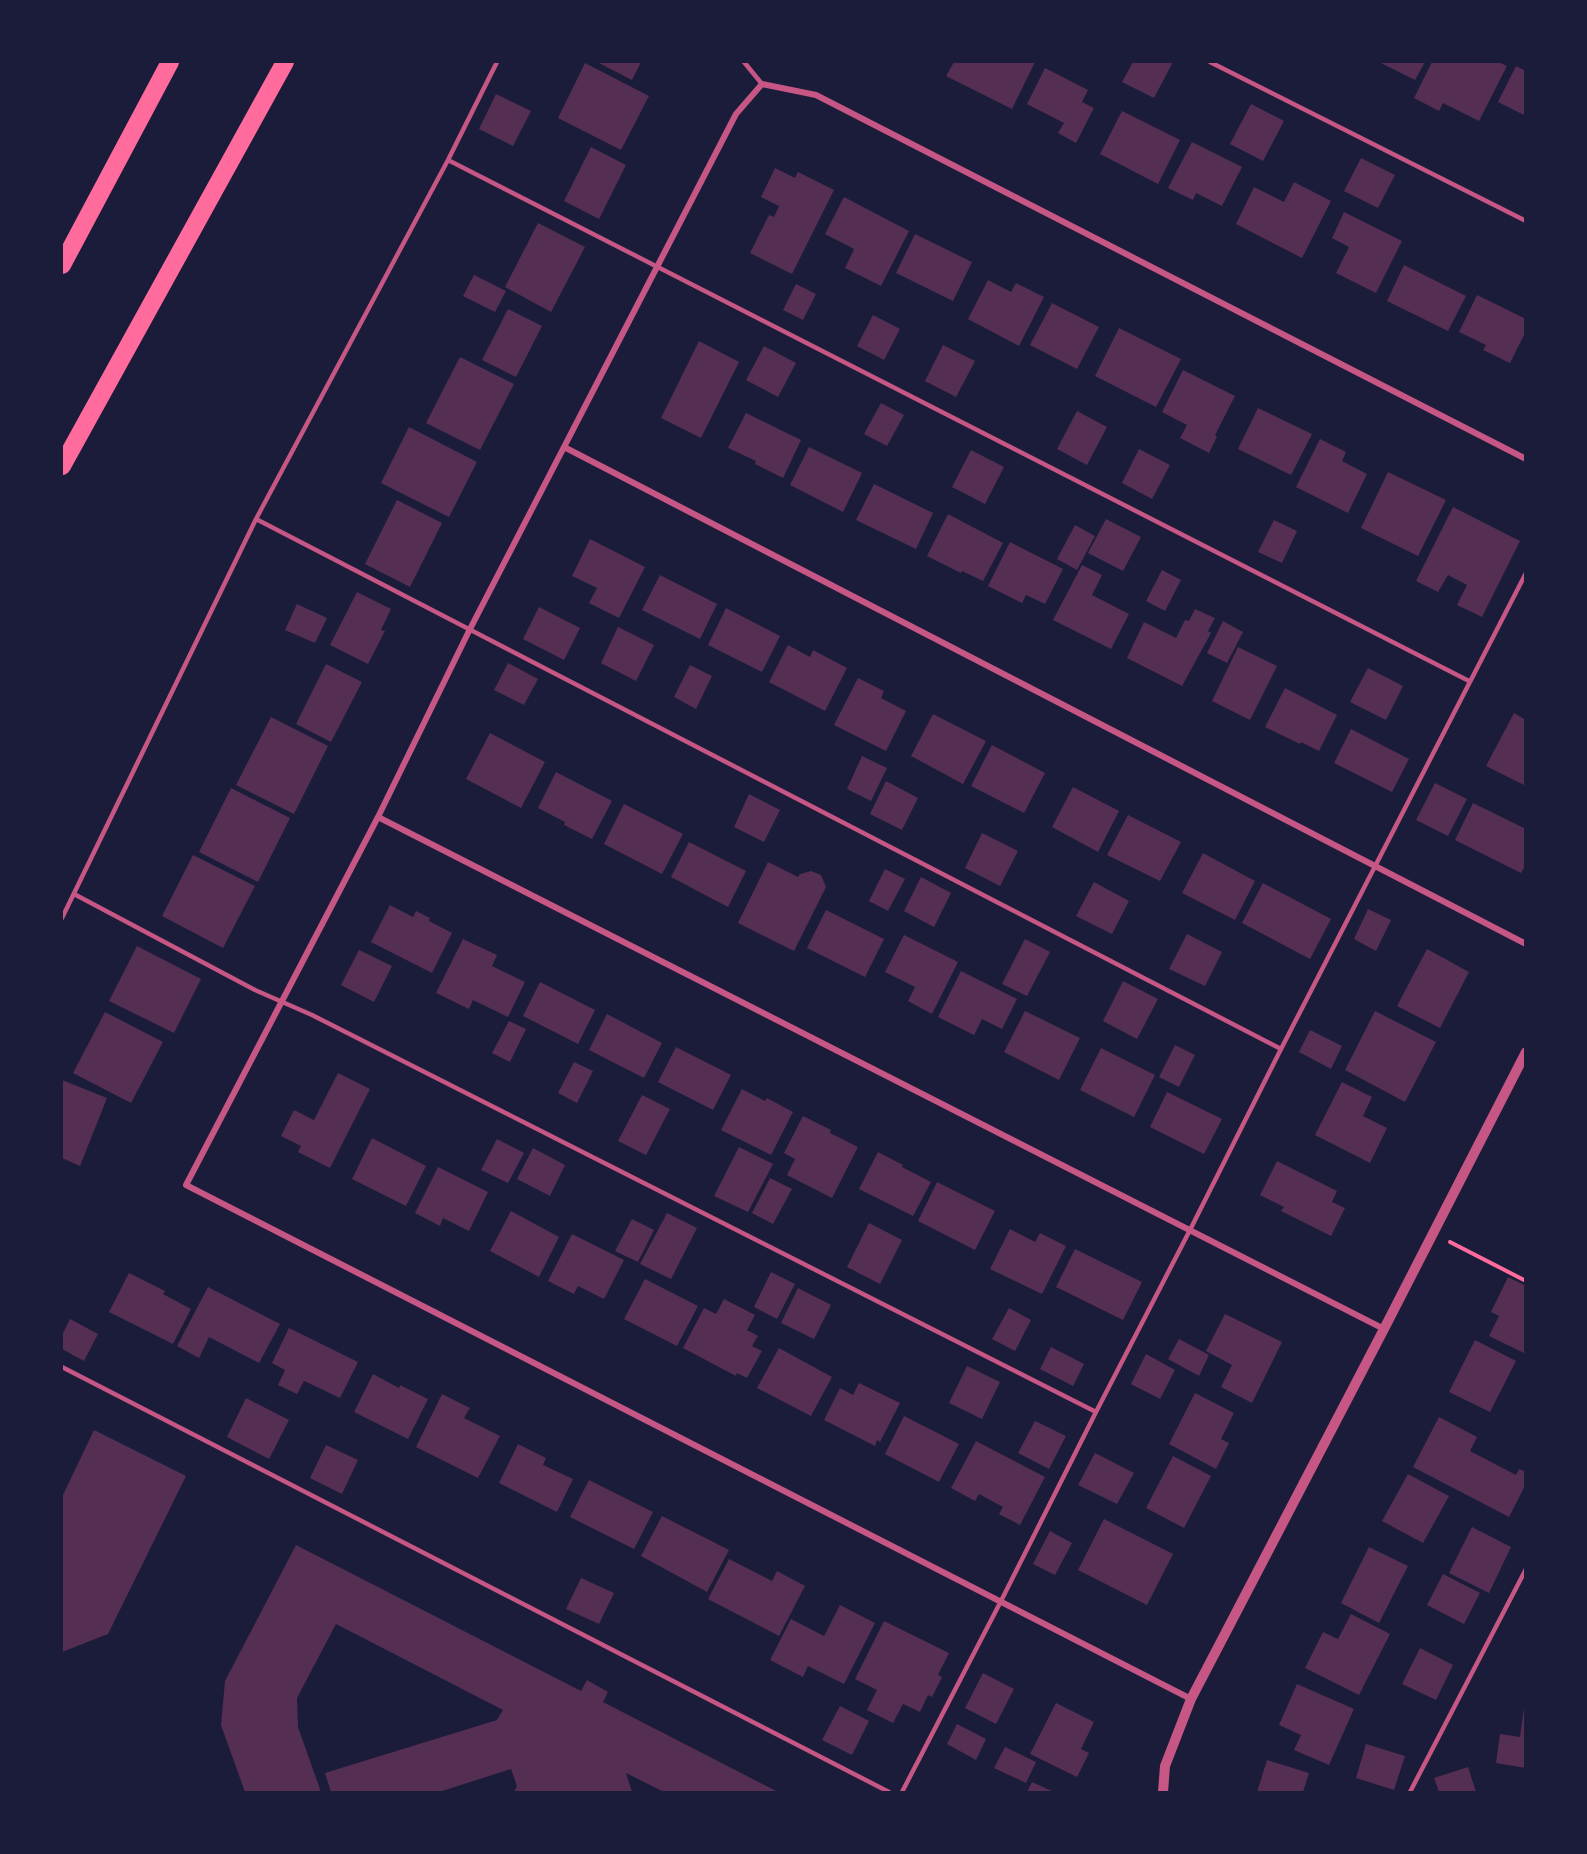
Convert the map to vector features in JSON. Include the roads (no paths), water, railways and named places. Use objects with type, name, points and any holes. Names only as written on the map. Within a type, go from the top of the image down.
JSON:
[{"type":"highway","points":[[62,265],[170,62]]},
{"type":"highway","points":[[62,466],[285,62]]},
{"type":"street","points":[[1191,1699],[186,1185],[378,817],[469,631],[656,266],[736,114],[762,84],[816,95],[1526,459]]},
{"type":"street","points":[[564,447],[1526,944]]},
{"type":"street","points":[[378,817],[1384,1329]]},
{"type":"street","points":[[1163,1792],[1165,1766],[1191,1699],[1526,1052]]},
{"type":"lane","points":[[62,918],[256,519],[498,62]]},
{"type":"lane","points":[[744,62],[762,84]]},
{"type":"lane","points":[[1210,62],[1526,221]]},
{"type":"lane","points":[[448,160],[1469,681]]},
{"type":"lane","points":[[256,519],[1281,1049]]},
{"type":"lane","points":[[902,1792],[1526,573]]},
{"type":"lane","points":[[74,894],[255,990],[322,1020],[1096,1412]]},
{"type":"lane","points":[[62,1367],[889,1792]]},
{"type":"lane","points":[[1410,1792],[1526,1569]]}]
